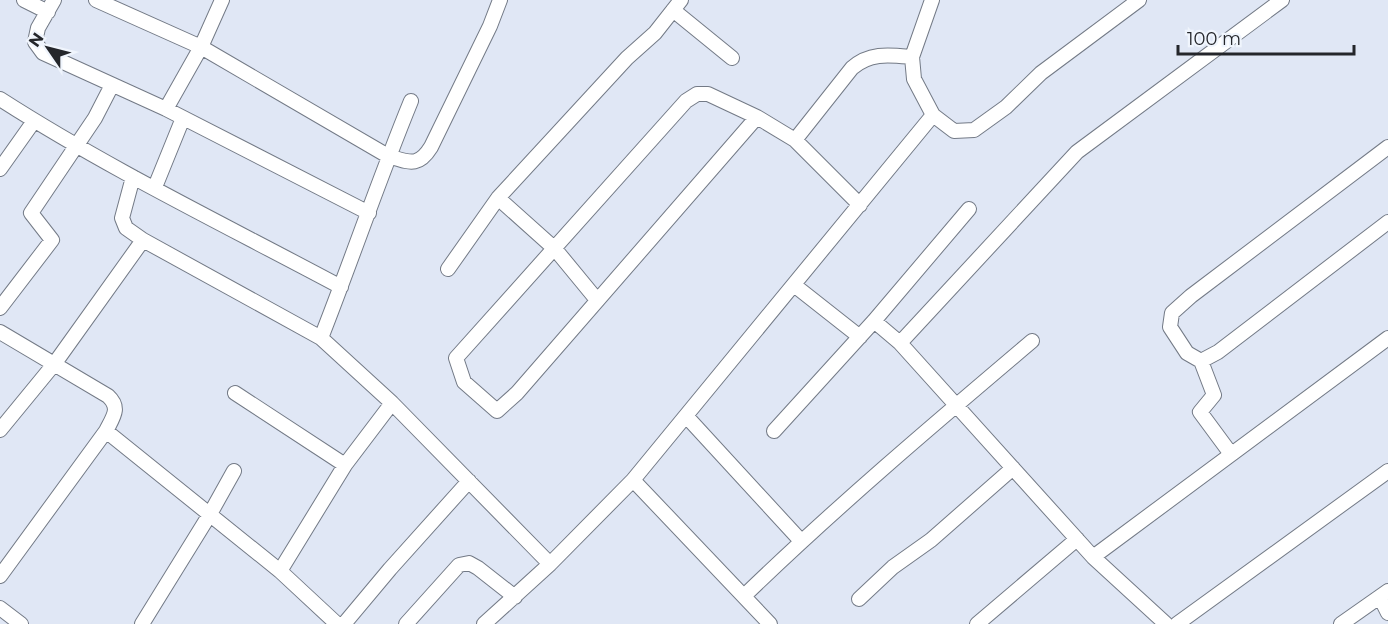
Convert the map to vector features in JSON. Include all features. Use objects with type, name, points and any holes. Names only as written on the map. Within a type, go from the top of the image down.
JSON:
[{"type":"street","points":[[24,0],[51,6],[38,28],[35,42],[43,53],[166,109],[369,213]]},
{"type":"street","points":[[96,0],[201,47],[388,156],[411,163],[423,158],[490,26],[500,0]]},
{"type":"street","points":[[166,109],[201,47],[222,0]]},
{"type":"street","points":[[932,0],[912,57],[914,79],[933,115],[954,131],[974,130],[1006,107],[1041,73],[1139,0]]},
{"type":"street","points":[[900,343],[1077,152],[1282,0]]},
{"type":"street","points":[[448,270],[498,198],[627,58],[655,33],[677,5],[732,58]]},
{"type":"street","points":[[795,140],[852,68],[862,60],[880,55],[912,57]]},
{"type":"street","points":[[0,308],[52,240],[31,213],[77,145],[112,85]]},
{"type":"street","points":[[756,117],[517,393],[497,411],[464,382],[456,358],[686,101],[697,94],[708,94],[756,117],[795,140],[860,205]]},
{"type":"street","points":[[0,99],[133,177],[341,287]]},
{"type":"street","points":[[321,338],[369,213],[388,156],[411,101]]},
{"type":"street","points":[[484,624],[550,564],[633,480],[933,115]]},
{"type":"street","points":[[154,187],[183,118]]},
{"type":"street","points":[[0,169],[34,121]]},
{"type":"street","points":[[1231,454],[1200,412],[1214,395],[1201,361],[1187,353],[1170,327],[1172,313],[1388,147]]},
{"type":"street","points":[[133,177],[122,218],[126,228],[143,240],[321,338],[392,403],[550,564]]},
{"type":"street","points":[[498,198],[555,249],[597,300]]},
{"type":"street","points":[[774,431],[860,337],[969,209]]},
{"type":"street","points":[[1201,361],[1218,352],[1388,222]]},
{"type":"street","points":[[0,430],[55,363],[143,240]]},
{"type":"street","points":[[794,285],[860,337]]},
{"type":"street","points":[[874,321],[900,343],[1077,539],[1156,621]]},
{"type":"street","points":[[0,332],[108,396],[115,402],[116,411],[106,431],[0,576]]},
{"type":"street","points":[[1093,556],[1388,338]]},
{"type":"street","points":[[744,596],[801,541],[1032,341]]},
{"type":"street","points":[[235,393],[345,465]]},
{"type":"street","points":[[280,571],[345,465],[392,403]]},
{"type":"street","points":[[687,417],[801,541]]},
{"type":"street","points":[[106,431],[280,571],[337,624]]},
{"type":"street","points":[[859,599],[893,567],[931,540],[1013,468]]},
{"type":"street","points":[[142,624],[234,471]]},
{"type":"street","points":[[1177,624],[1388,471]]},
{"type":"street","points":[[633,480],[770,624]]},
{"type":"street","points":[[344,624],[469,481]]},
{"type":"street","points":[[977,624],[1077,539]]},
{"type":"street","points":[[406,624],[459,565],[469,563],[478,568],[515,597]]},
{"type":"street","points":[[1341,624],[1384,594],[1388,613]]},
{"type":"street","points":[[0,608],[21,624]]}]
